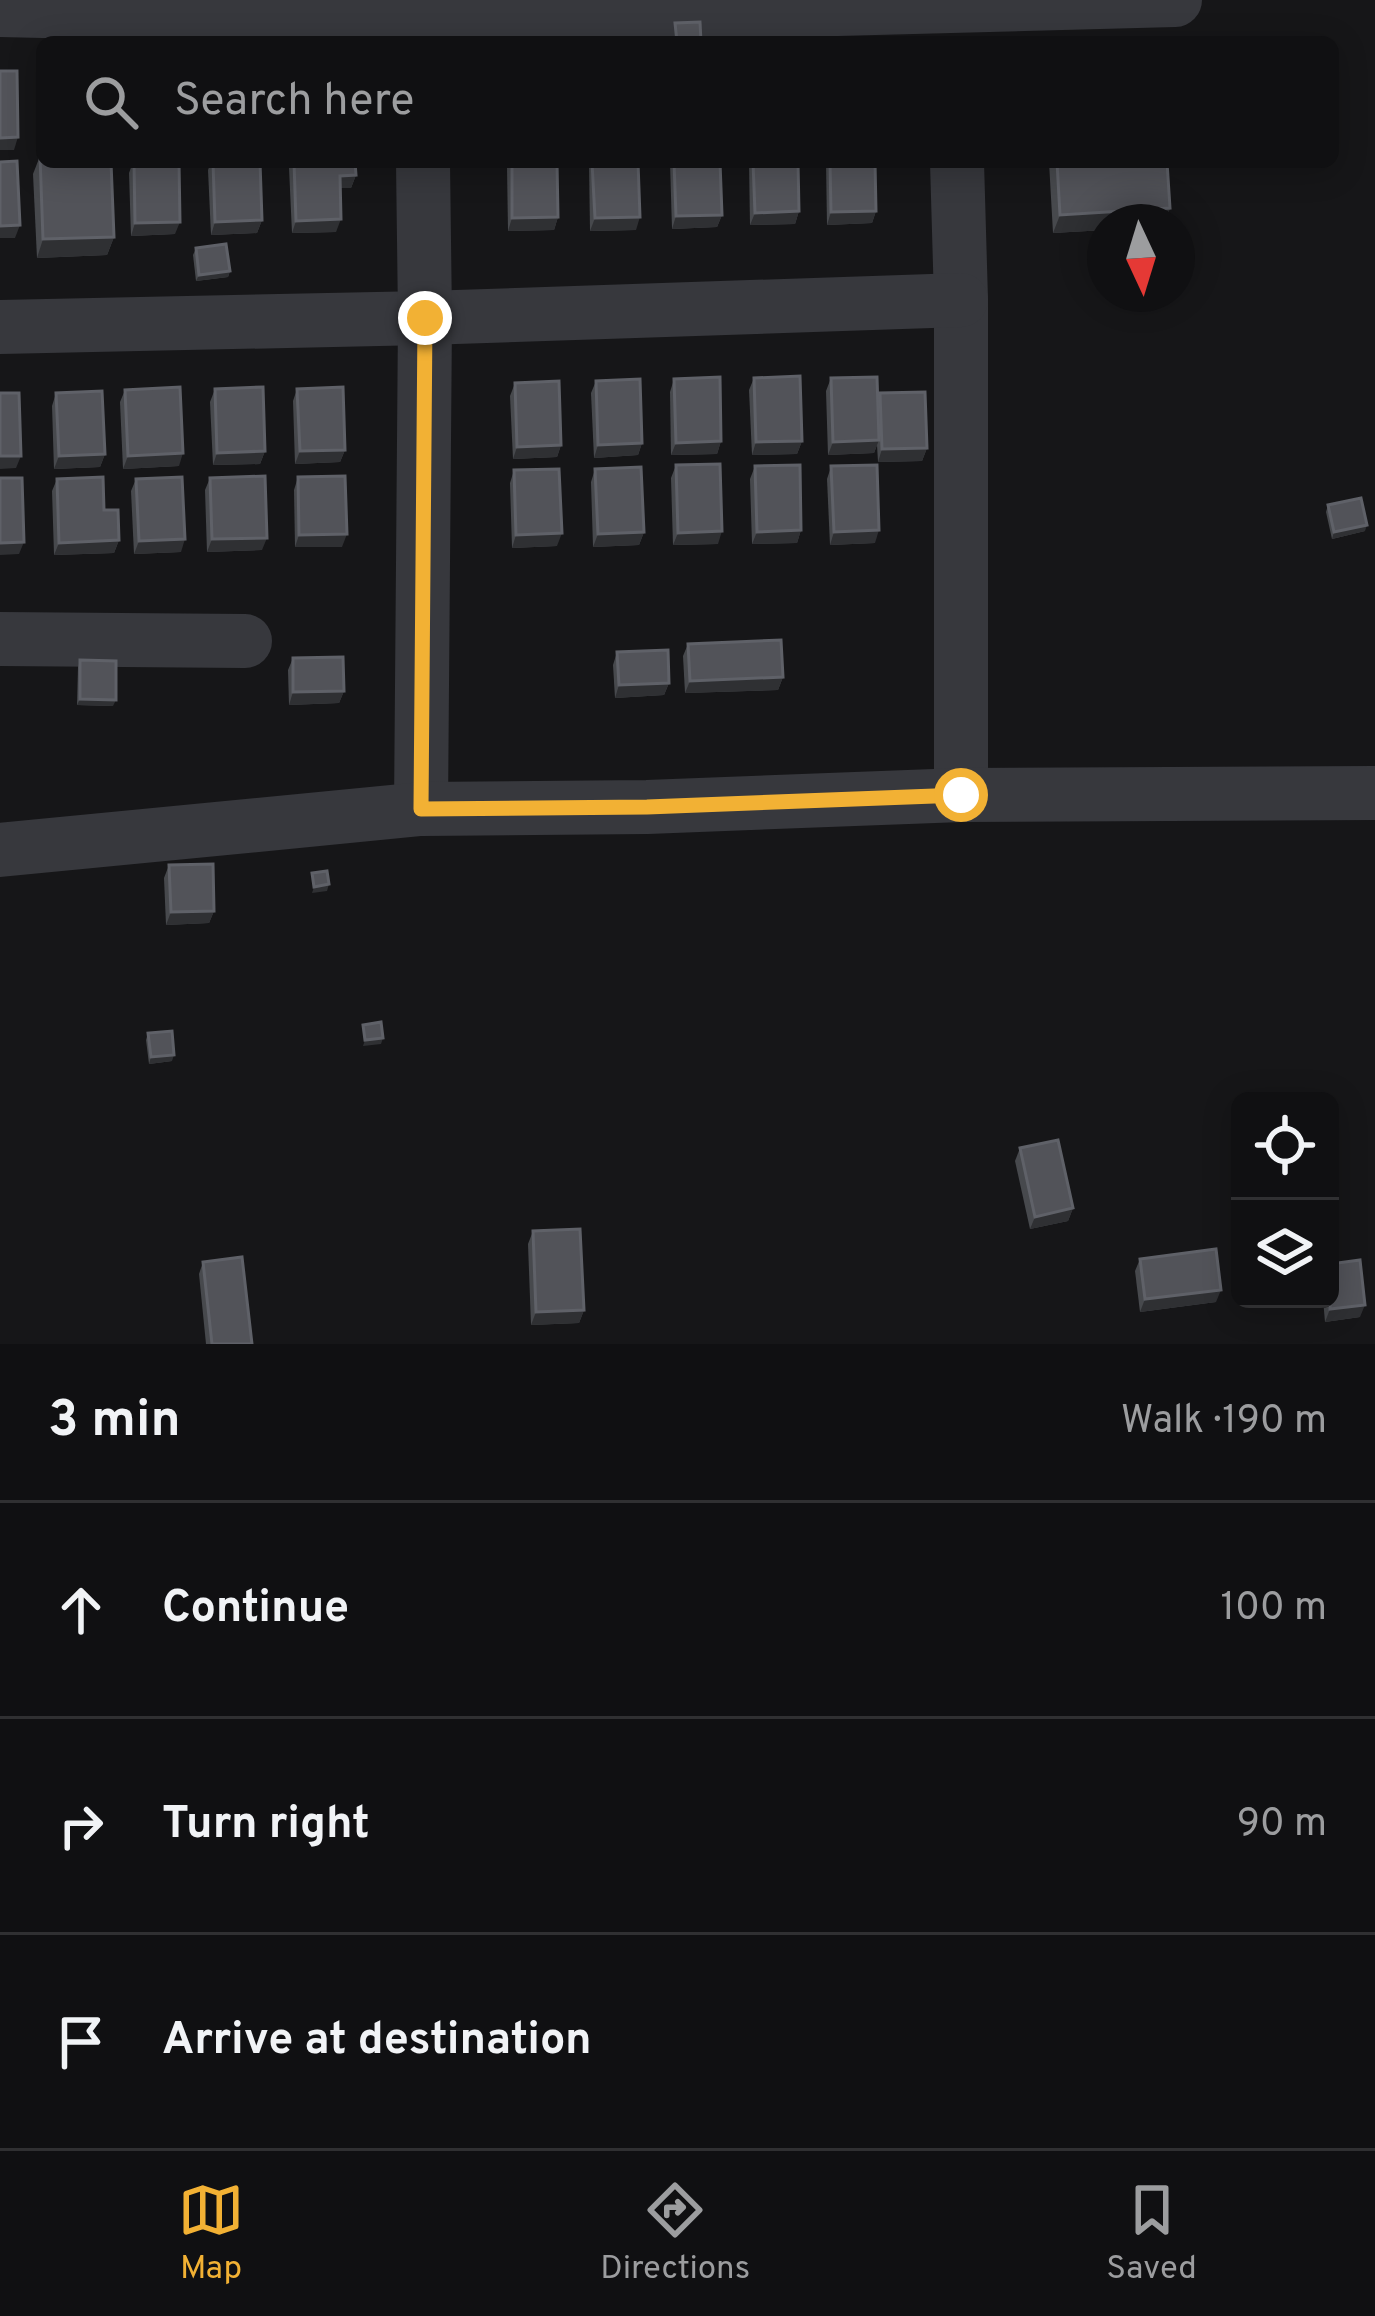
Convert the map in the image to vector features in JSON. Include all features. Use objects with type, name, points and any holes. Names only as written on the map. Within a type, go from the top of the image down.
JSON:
[{"type":"street","points":[[0,10],[421,21],[953,16],[1175,0]]},
{"type":"street","points":[[421,809],[423,168]]},
{"type":"street","points":[[957,168],[961,795]]},
{"type":"street","points":[[0,327],[961,299]]},
{"type":"street","points":[[0,639],[245,641]]},
{"type":"street","points":[[0,850],[421,809],[647,807],[961,795],[1375,793]]},
{"type":"building","points":[[700,22],[701,36],[676,36],[675,23]]},
{"type":"building","points":[[0,71],[17,71],[18,137],[0,138]]},
{"type":"building","points":[[17,161],[20,225],[0,226],[0,162]]},
{"type":"building","points":[[40,168],[111,168],[114,237],[43,239]]},
{"type":"building","points":[[134,168],[179,168],[180,222],[135,223]]},
{"type":"building","points":[[213,168],[260,168],[262,220],[215,222]]},
{"type":"building","points":[[294,168],[355,168],[356,175],[340,176],[341,219],[296,221]]},
{"type":"building","points":[[512,168],[557,168],[558,217],[512,218]]},
{"type":"building","points":[[592,168],[638,168],[640,217],[595,218]]},
{"type":"building","points":[[674,168],[720,168],[722,215],[676,216]]},
{"type":"building","points":[[753,168],[798,168],[799,211],[755,213]]},
{"type":"building","points":[[830,168],[875,168],[876,211],[831,212]]},
{"type":"building","points":[[1057,168],[1167,168],[1170,204],[1087,204],[1087,213],[1060,215]]},
{"type":"building","points":[[226,244],[230,271],[199,275],[196,248]]},
{"type":"building","points":[[800,376],[802,441],[756,442],[754,378]]},
{"type":"building","points":[[720,377],[721,441],[676,443],[674,379]]},
{"type":"building","points":[[877,377],[879,440],[833,442],[831,378]]},
{"type":"building","points":[[640,379],[642,443],[598,445],[596,381]]},
{"type":"building","points":[[559,381],[561,445],[517,447],[515,383]]},
{"type":"building","points":[[180,387],[183,453],[128,456],[125,390]]},
{"type":"building","points":[[263,387],[265,451],[217,453],[215,389]]},
{"type":"building","points":[[343,387],[345,450],[300,451],[297,389]]},
{"type":"building","points":[[102,391],[105,454],[59,456],[56,393]]},
{"type":"building","points":[[925,392],[927,448],[882,449],[880,393]]},
{"type":"building","points":[[0,393],[19,393],[21,456],[0,456]]},
{"type":"building","points":[[720,464],[722,531],[678,533],[676,465]]},
{"type":"building","points":[[800,465],[801,530],[757,532],[755,466]]},
{"type":"building","points":[[877,465],[879,530],[834,532],[831,466]]},
{"type":"building","points":[[641,467],[644,532],[598,534],[595,469]]},
{"type":"building","points":[[559,469],[562,533],[516,535],[514,470]]},
{"type":"building","points":[[265,476],[267,538],[212,539],[210,478]]},
{"type":"building","points":[[345,476],[347,534],[299,535],[298,477]]},
{"type":"building","points":[[103,477],[104,510],[118,510],[119,540],[59,543],[57,479]]},
{"type":"building","points":[[182,477],[185,539],[139,541],[136,479]]},
{"type":"building","points":[[0,478],[22,478],[24,542],[0,543]]},
{"type":"building","points":[[1361,498],[1367,525],[1334,532],[1328,505]]},
{"type":"building","points":[[781,640],[783,677],[690,681],[688,644]]},
{"type":"building","points":[[668,650],[669,683],[619,685],[617,652]]},
{"type":"building","points":[[343,657],[344,691],[293,692],[293,658]]},
{"type":"building","points":[[80,660],[116,661],[116,700],[80,699]]},
{"type":"building","points":[[213,864],[214,911],[171,912],[169,865]]},
{"type":"building","points":[[327,871],[329,884],[314,887],[312,873]]},
{"type":"building","points":[[381,1022],[383,1038],[365,1040],[363,1025]]},
{"type":"building","points":[[172,1031],[174,1055],[151,1057],[148,1033]]},
{"type":"building","points":[[1058,1140],[1073,1208],[1035,1217],[1020,1148]]},
{"type":"building","points":[[580,1229],[584,1310],[536,1312],[533,1231]]},
{"type":"building","points":[[1216,1249],[1221,1290],[1145,1299],[1140,1259]]},
{"type":"building","points":[[242,1257],[252,1344],[212,1344],[203,1262]]},
{"type":"building","points":[[1360,1260],[1365,1305],[1339,1308],[1339,1263]]},
{"type":"route","points":[[425,318],[421,809],[647,807],[961,795]]}]
